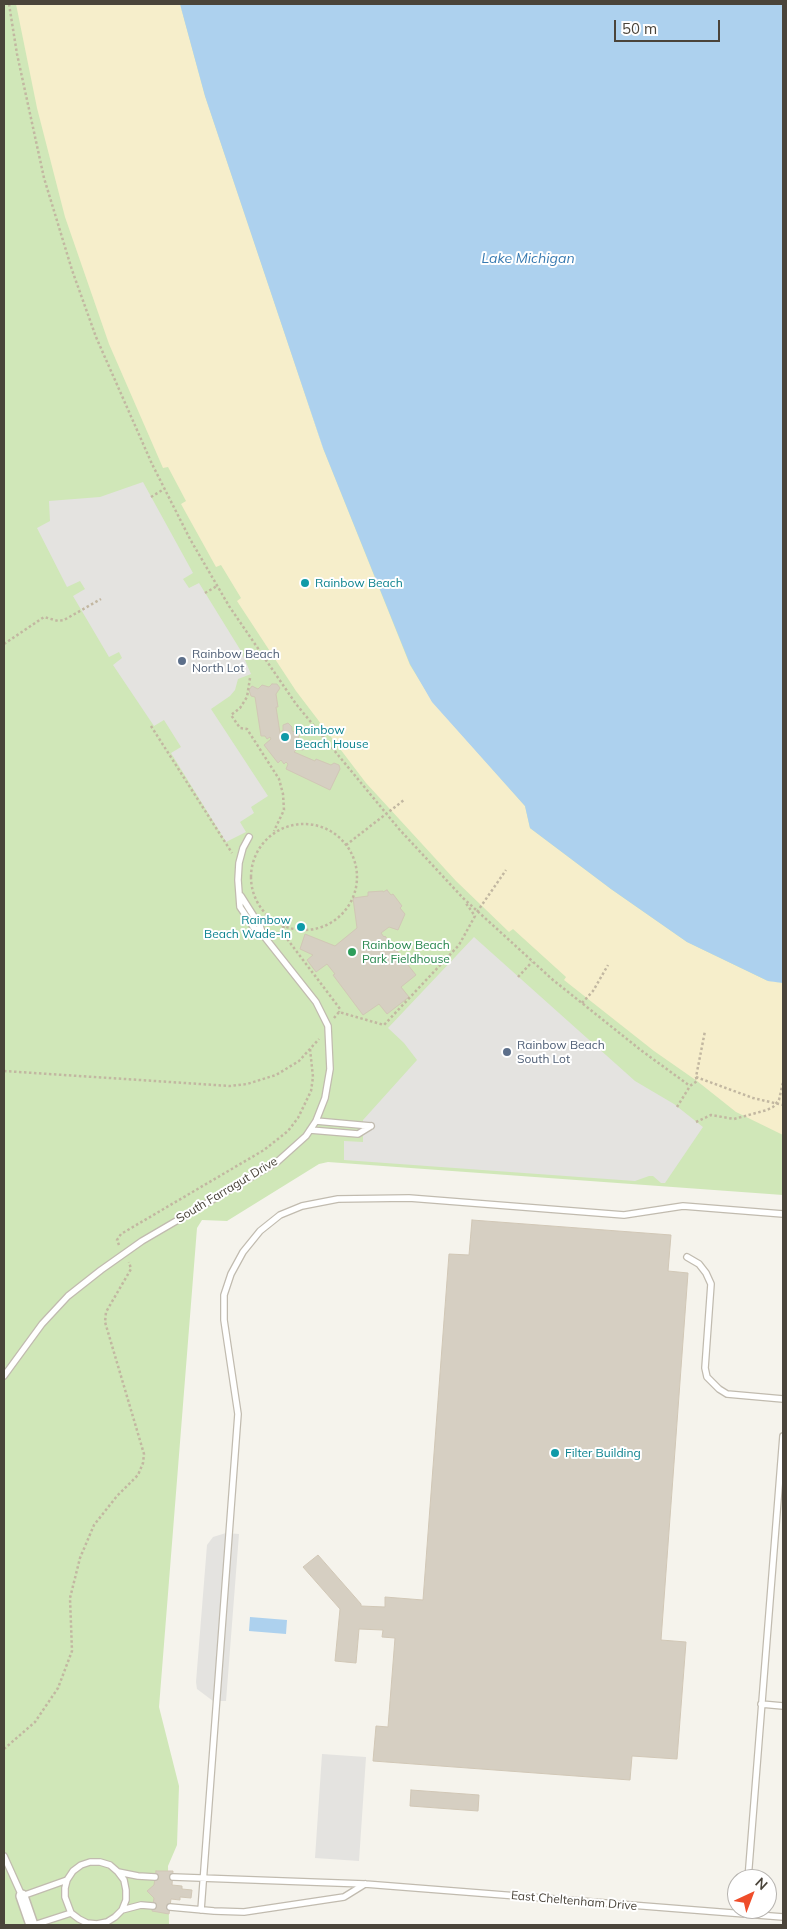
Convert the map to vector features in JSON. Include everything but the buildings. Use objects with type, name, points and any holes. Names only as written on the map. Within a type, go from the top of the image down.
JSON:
[{"type":"street","points":[[22,1896],[33,1925]]},
{"type":"lane","name":"South Farragut Drive","points":[[4,1376],[42,1324],[68,1296],[100,1270],[142,1241],[277,1162],[292,1150],[316,1121],[325,1098],[330,1069],[328,1026],[316,1002],[262,935],[254,928],[240,907],[238,880],[240,862],[243,848],[250,837]]},
{"type":"lane","points":[[310,1130],[358,1134],[371,1126],[316,1121]]},
{"type":"lane","points":[[201,1910],[205,1878],[238,1414],[224,1320],[224,1295],[231,1274],[243,1252],[260,1231],[280,1215],[295,1209],[338,1199],[409,1198],[624,1215],[683,1206],[783,1214]]},
{"type":"lane","points":[[687,1257],[699,1264],[711,1284],[705,1368],[707,1377],[727,1394],[783,1399]]},
{"type":"lane","points":[[749,1869],[783,1436]]},
{"type":"lane","points":[[762,1704],[783,1706]]},
{"type":"lane","points":[[4,1856],[22,1896],[67,1880]]},
{"type":"lane","points":[[122,1910],[126,1900],[126,1890],[124,1880],[118,1872],[100,1862],[90,1862],[72,1871],[67,1880],[64,1897],[71,1912],[79,1919],[88,1923],[107,1922],[122,1910],[141,1905],[153,1906]]},
{"type":"lane","points":[[118,1872],[138,1876],[155,1876]]},
{"type":"lane","name":"East Cheltenham Drive","points":[[173,1877],[365,1884],[727,1911]]},
{"type":"lane","points":[[170,1907],[244,1912],[344,1897],[365,1884]]},
{"type":"lane","points":[[33,1925],[71,1912]]},
{"type":"path","points":[[9,4],[44,178],[63,242],[96,337],[164,489],[217,586],[296,704],[386,814],[463,898],[532,962],[581,1003],[690,1086]]},
{"type":"path","points":[[151,497],[164,489]]},
{"type":"path","points":[[205,593],[217,586]]},
{"type":"path","points":[[4,644],[44,617],[58,621],[64,620],[100,599]]},
{"type":"path","points":[[250,678],[247,697],[240,708],[231,715],[240,728],[247,729],[279,779],[283,794],[284,810],[273,834]]},
{"type":"path","points":[[151,726],[225,845],[251,876]]},
{"type":"path","points":[[346,845],[404,800]]},
{"type":"path","points":[[310,824],[330,831],[346,845],[353,858],[356,880],[354,894],[347,907],[331,922],[318,928],[303,930],[284,926],[269,917],[259,906],[253,893],[252,865],[257,852],[273,834],[289,826],[310,824]]},
{"type":"path","points":[[477,912],[506,870]]},
{"type":"path","points":[[339,1012],[384,1025],[459,945],[475,916],[463,898]]},
{"type":"path","points":[[284,926],[282,932],[340,1009],[328,1026]]},
{"type":"path","points":[[518,977],[532,962]]},
{"type":"path","points":[[581,1003],[593,991],[608,965]]},
{"type":"path","points":[[677,1106],[690,1086],[697,1081],[696,1077],[705,1031]]},
{"type":"path","points":[[4,1071],[230,1086],[247,1084],[276,1075],[299,1061],[310,1049],[313,1077],[311,1091],[298,1118],[288,1131],[264,1150],[121,1234],[117,1240],[119,1245]]},
{"type":"path","points":[[696,1077],[753,1098],[783,1105]]},
{"type":"path","points":[[696,1122],[711,1115],[734,1119],[767,1110],[779,1100],[783,1082]]},
{"type":"path","points":[[4,1749],[35,1722],[58,1688],[72,1651],[70,1598],[80,1558],[94,1524],[117,1496],[138,1475],[144,1463],[144,1454],[105,1322],[106,1312],[131,1269],[129,1261]]},
{"type":"green space","points":[[4,4],[180,4],[323,448],[768,981],[783,983],[783,1195],[328,1162],[319,1164],[227,1221],[202,1220],[197,1228],[159,1707],[179,1786],[177,1845],[168,1866],[169,1925],[4,1925]]},
{"type":"sand","name":"Rainbow Beach","points":[[16,4],[180,4],[205,96],[323,448],[410,665],[433,702],[525,806],[530,828],[611,889],[687,942],[768,981],[783,983],[783,1135],[736,1112],[697,1081],[654,1051],[564,980],[566,977],[513,929],[509,932],[456,881],[366,783],[296,691],[237,601],[241,598],[221,565],[216,567],[181,504],[186,501],[168,467],[163,468],[109,344],[65,217],[37,108]]},
{"type":"shaded area","name":"Rainbow Beach North Lot","points":[[143,482],[193,573],[183,579],[189,588],[199,583],[241,651],[251,674],[238,679],[235,690],[230,696],[211,709],[268,796],[251,807],[254,813],[240,822],[246,832],[226,842],[171,753],[181,747],[164,720],[154,726],[113,665],[122,658],[119,652],[109,657],[73,596],[85,589],[80,581],[67,587],[37,528],[50,521],[49,501],[100,497]]},
{"type":"shaded area","name":"Rainbow Beach South Lot","points":[[474,937],[635,1081],[674,1104],[703,1127],[665,1183],[661,1183],[653,1176],[635,1181],[344,1160],[344,1141],[363,1142],[363,1120],[417,1060],[404,1043],[388,1028]]},
{"type":"shaded area","points":[[226,1533],[239,1534],[226,1701],[213,1701],[197,1689],[196,1682],[207,1545],[213,1537]]},
{"type":"shaded area","points":[[322,1754],[366,1757],[359,1861],[315,1858]]},
{"type":"water","name":"Lake Michigan","points":[[180,4],[783,4],[783,983],[768,981],[687,942],[611,889],[530,828],[525,806],[432,702],[410,664],[323,448],[205,96]]},
{"type":"water","points":[[250,1617],[287,1620],[286,1634],[249,1631]]},
{"type":"place","name":"Rainbow Beach","points":[[305,583]]},
{"type":"place","name":"Rainbow Beach North Lot","points":[[182,661]]},
{"type":"place","name":"Rainbow Beach House","points":[[285,737]]},
{"type":"place","name":"Rainbow Beach Wade-In","points":[[301,927]]},
{"type":"place","name":"Rainbow Beach Park Fieldhouse","points":[[352,952]]},
{"type":"place","name":"Rainbow Beach South Lot","points":[[507,1052]]},
{"type":"place","name":"Filter Building","points":[[555,1453]]}]
